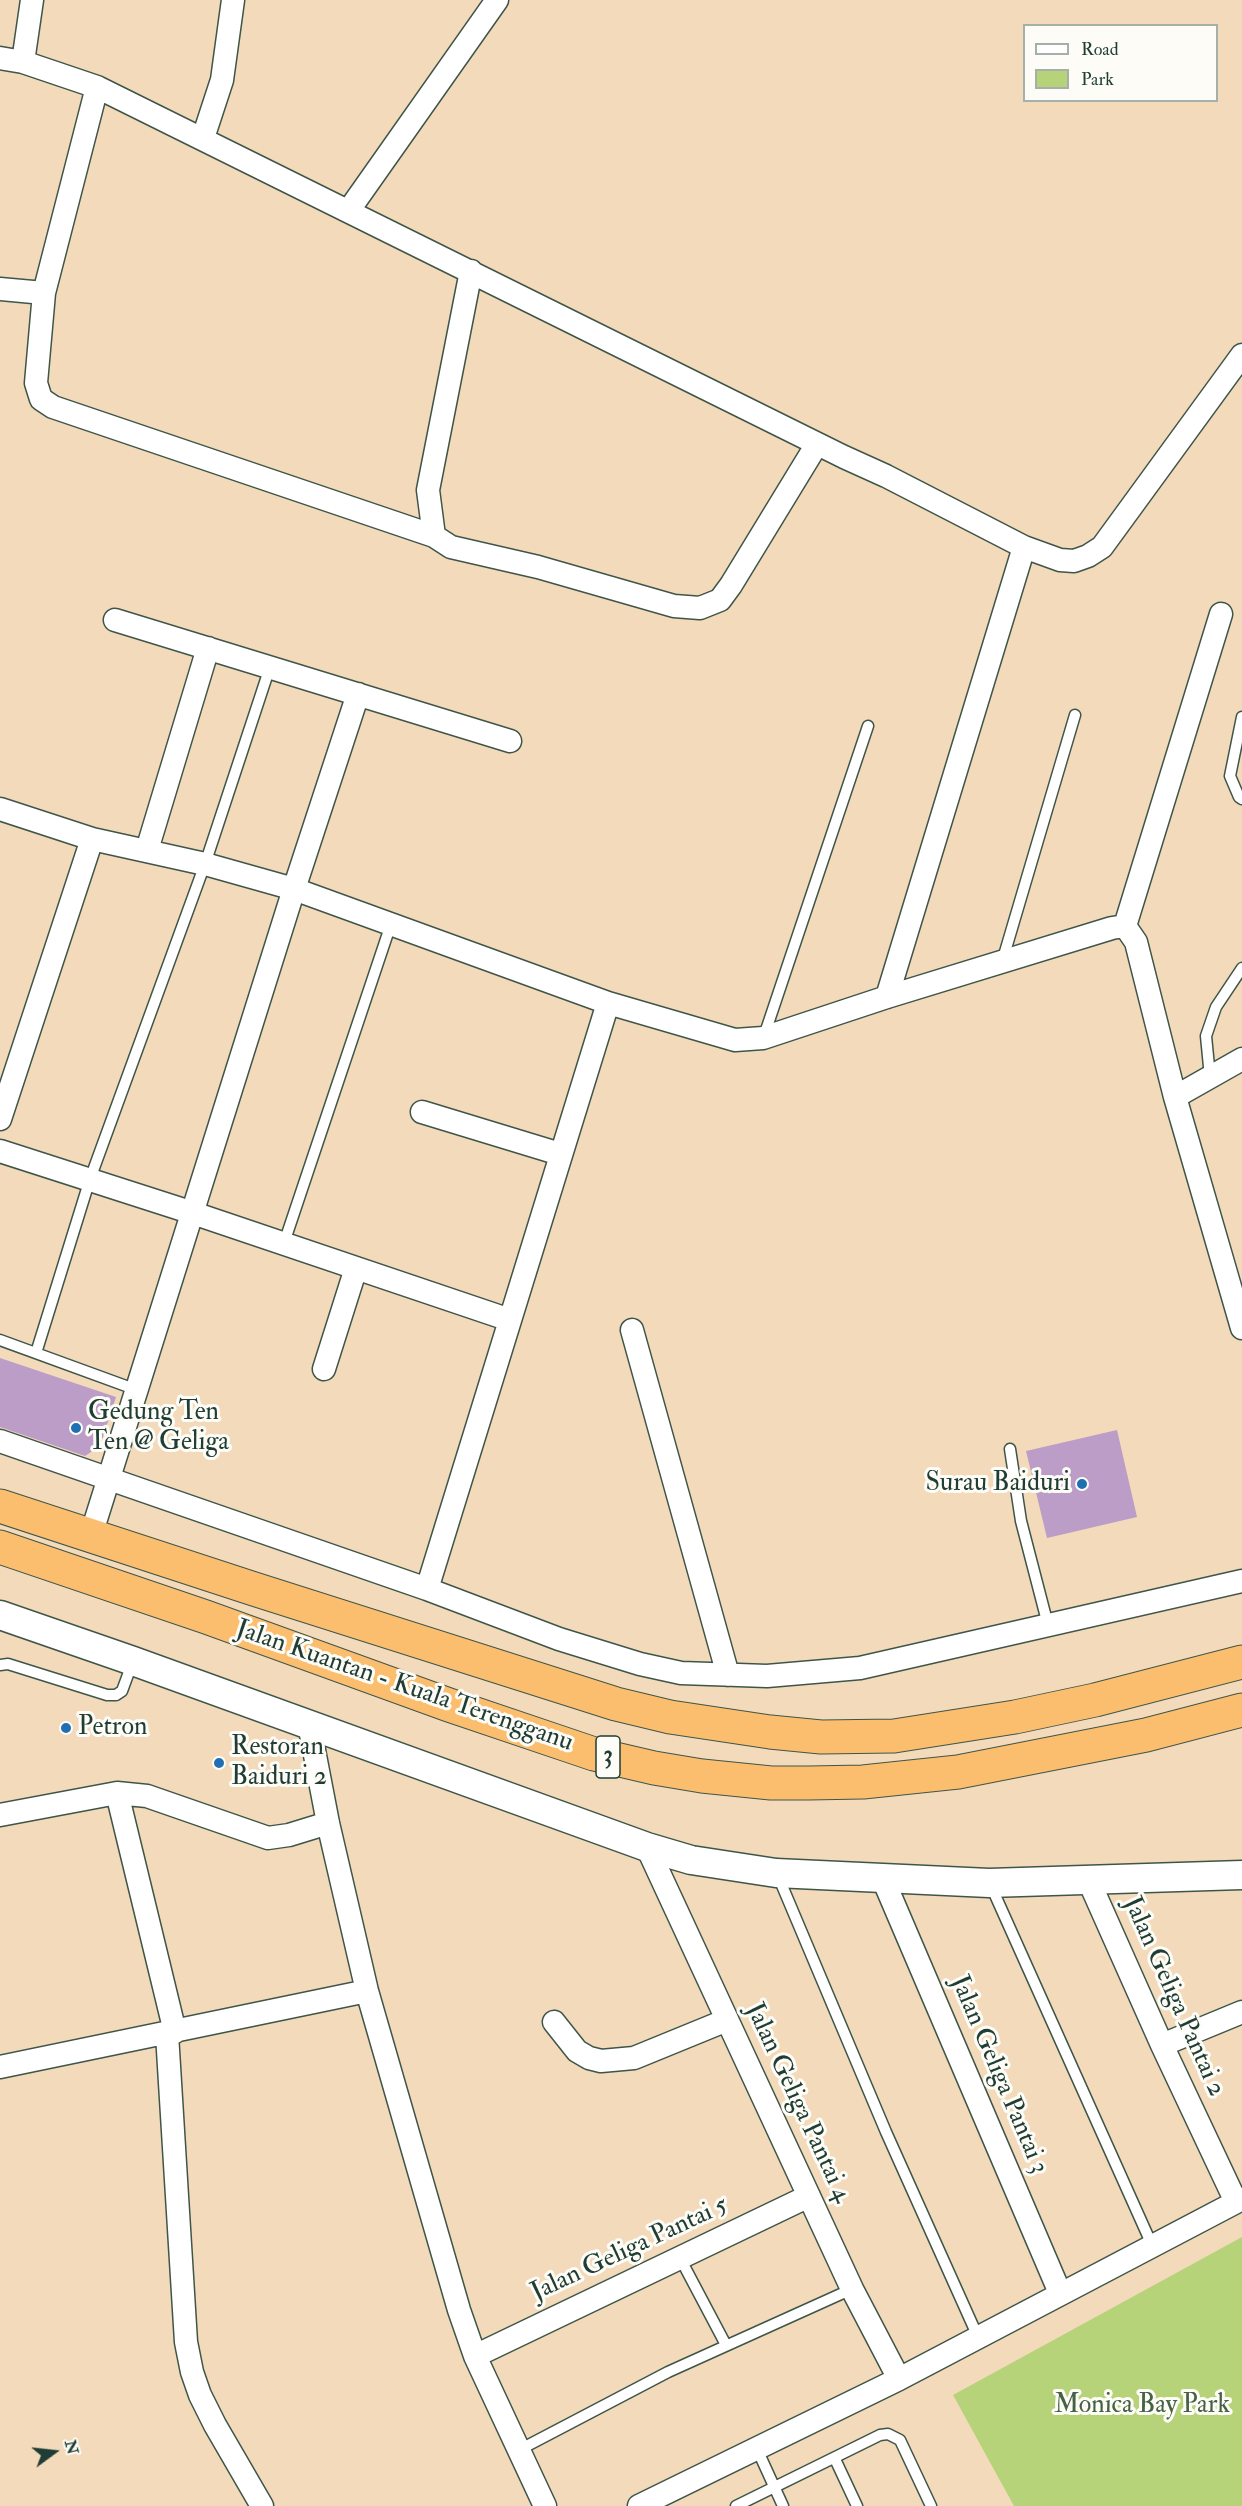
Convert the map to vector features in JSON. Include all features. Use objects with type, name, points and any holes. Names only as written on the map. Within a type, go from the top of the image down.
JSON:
[{"type":"highway","name":"Jalan Kuantan - Kuala Terengganu","points":[[0,1506],[616,1704],[670,1717],[770,1732],[821,1737],[894,1736],[1015,1717],[1072,1705],[1242,1662]]},
{"type":"highway","name":"Jalan Kuantan - Kuala Terengganu","points":[[0,1547],[206,1617],[449,1706],[583,1750],[654,1768],[702,1776],[809,1783],[863,1782],[958,1772],[1146,1735],[1242,1710]]},
{"type":"street","points":[[22,62],[32,0]]},
{"type":"street","points":[[202,138],[222,80],[233,0]]},
{"type":"street","points":[[350,210],[497,0]]},
{"type":"street","points":[[0,58],[22,62],[97,87],[350,210],[1024,547],[1060,560],[1074,561],[1102,547],[1242,355]]},
{"type":"street","points":[[97,87],[44,293],[36,383],[41,399],[47,403],[434,536],[451,547],[538,567],[674,606],[700,608],[720,600],[731,585],[817,444]]},
{"type":"street","points":[[434,536],[428,490],[471,271]]},
{"type":"street","points":[[0,289],[44,293]]},
{"type":"street","points":[[887,997],[1024,547]]},
{"type":"street","points":[[1125,926],[1221,614]]},
{"type":"street","points":[[116,620],[510,741]]},
{"type":"street","points":[[147,850],[208,648]]},
{"type":"street","points":[[91,1535],[294,889],[358,694]]},
{"type":"street","points":[[0,809],[92,839],[205,864],[294,889],[608,1003],[735,1040],[763,1038],[887,997],[1125,926]]},
{"type":"street","points":[[0,1119],[92,839]]},
{"type":"street","points":[[1125,926],[1136,942],[1175,1097],[1242,1328]]},
{"type":"street","points":[[427,1589],[608,1003]]},
{"type":"street","points":[[1175,1097],[1242,1059]]},
{"type":"street","points":[[422,1112],[560,1154]]},
{"type":"street","points":[[0,1151],[193,1213],[510,1320]]},
{"type":"street","points":[[324,1369],[356,1268]]},
{"type":"street","points":[[632,1330],[728,1675]]},
{"type":"street","points":[[0,1441],[427,1589],[559,1639],[640,1664],[681,1673],[767,1676],[860,1668],[1242,1581]]},
{"type":"street","points":[[0,1615],[309,1724],[647,1848],[691,1860],[776,1873],[883,1880],[989,1883],[1242,1875]]},
{"type":"street","points":[[309,1724],[328,1823],[367,1991],[459,2310],[475,2355],[545,2506]]},
{"type":"street","points":[[0,1815],[117,1793],[147,1796],[268,1838],[283,1837],[328,1823]]},
{"type":"street","points":[[117,1793],[171,2033],[186,2342],[192,2372],[200,2395],[215,2425],[262,2506]]},
{"type":"street","name":"Jalan Geliga Pantai 4","points":[[647,1848],[852,2289],[899,2379]]},
{"type":"street","name":"Jalan Geliga Pantai 3","points":[[883,1880],[1060,2294]]},
{"type":"street","name":"Jalan Geliga Pantai 2","points":[[1088,1880],[1162,2045],[1239,2201]]},
{"type":"street","points":[[0,2067],[367,1991]]},
{"type":"street","points":[[1162,2045],[1242,2012]]},
{"type":"street","points":[[554,2022],[577,2051],[589,2058],[601,2061],[634,2058],[727,2020]]},
{"type":"street","name":"Jalan Geliga Pantai 5","points":[[475,2355],[809,2196]]},
{"type":"street","points":[[639,2506],[899,2379],[1239,2201]]},
{"type":"lane","points":[[36,1353],[90,1179],[205,864],[270,667]]},
{"type":"lane","points":[[1002,962],[1075,715]]},
{"type":"lane","points":[[1242,717],[1230,776],[1242,799]]},
{"type":"lane","points":[[763,1038],[868,726]]},
{"type":"lane","points":[[284,1244],[390,924]]},
{"type":"lane","points":[[1210,1077],[1206,1036],[1216,1007],[1242,968]]},
{"type":"lane","points":[[0,1340],[137,1390]]},
{"type":"lane","points":[[1010,1449],[1021,1521],[1048,1625]]},
{"type":"lane","points":[[0,1665],[8,1664],[107,1695],[116,1695],[122,1691],[133,1661]]},
{"type":"lane","points":[[776,1873],[886,2132],[978,2337]]},
{"type":"lane","points":[[989,1883],[1152,2245]]},
{"type":"lane","points":[[680,2258],[726,2345]]},
{"type":"lane","points":[[519,2450],[668,2372],[852,2289]]},
{"type":"lane","points":[[736,2506],[880,2435],[894,2436],[900,2440],[931,2506]]},
{"type":"lane","points":[[757,2450],[783,2506]]},
{"type":"lane","points":[[835,2459],[857,2506]]},
{"type":"green space","name":"Monica Bay Park","points":[[1242,2237],[1242,2506],[1014,2506],[953,2395]]},
{"type":"building","points":[[0,1358],[116,1397],[100,1446],[85,1456],[0,1427]]},
{"type":"building","name":"Surau Baiduri","points":[[1117,1430],[1137,1517],[1047,1538],[1026,1451]]},
{"type":"place","name":"Gedung Ten Ten @ Geliga","points":[[76,1428]]},
{"type":"place","name":"Surau Baiduri","points":[[1082,1484]]},
{"type":"place","name":"Petron","points":[[66,1728]]},
{"type":"place","name":"Restoran Baiduri 2","points":[[219,1763]]}]
